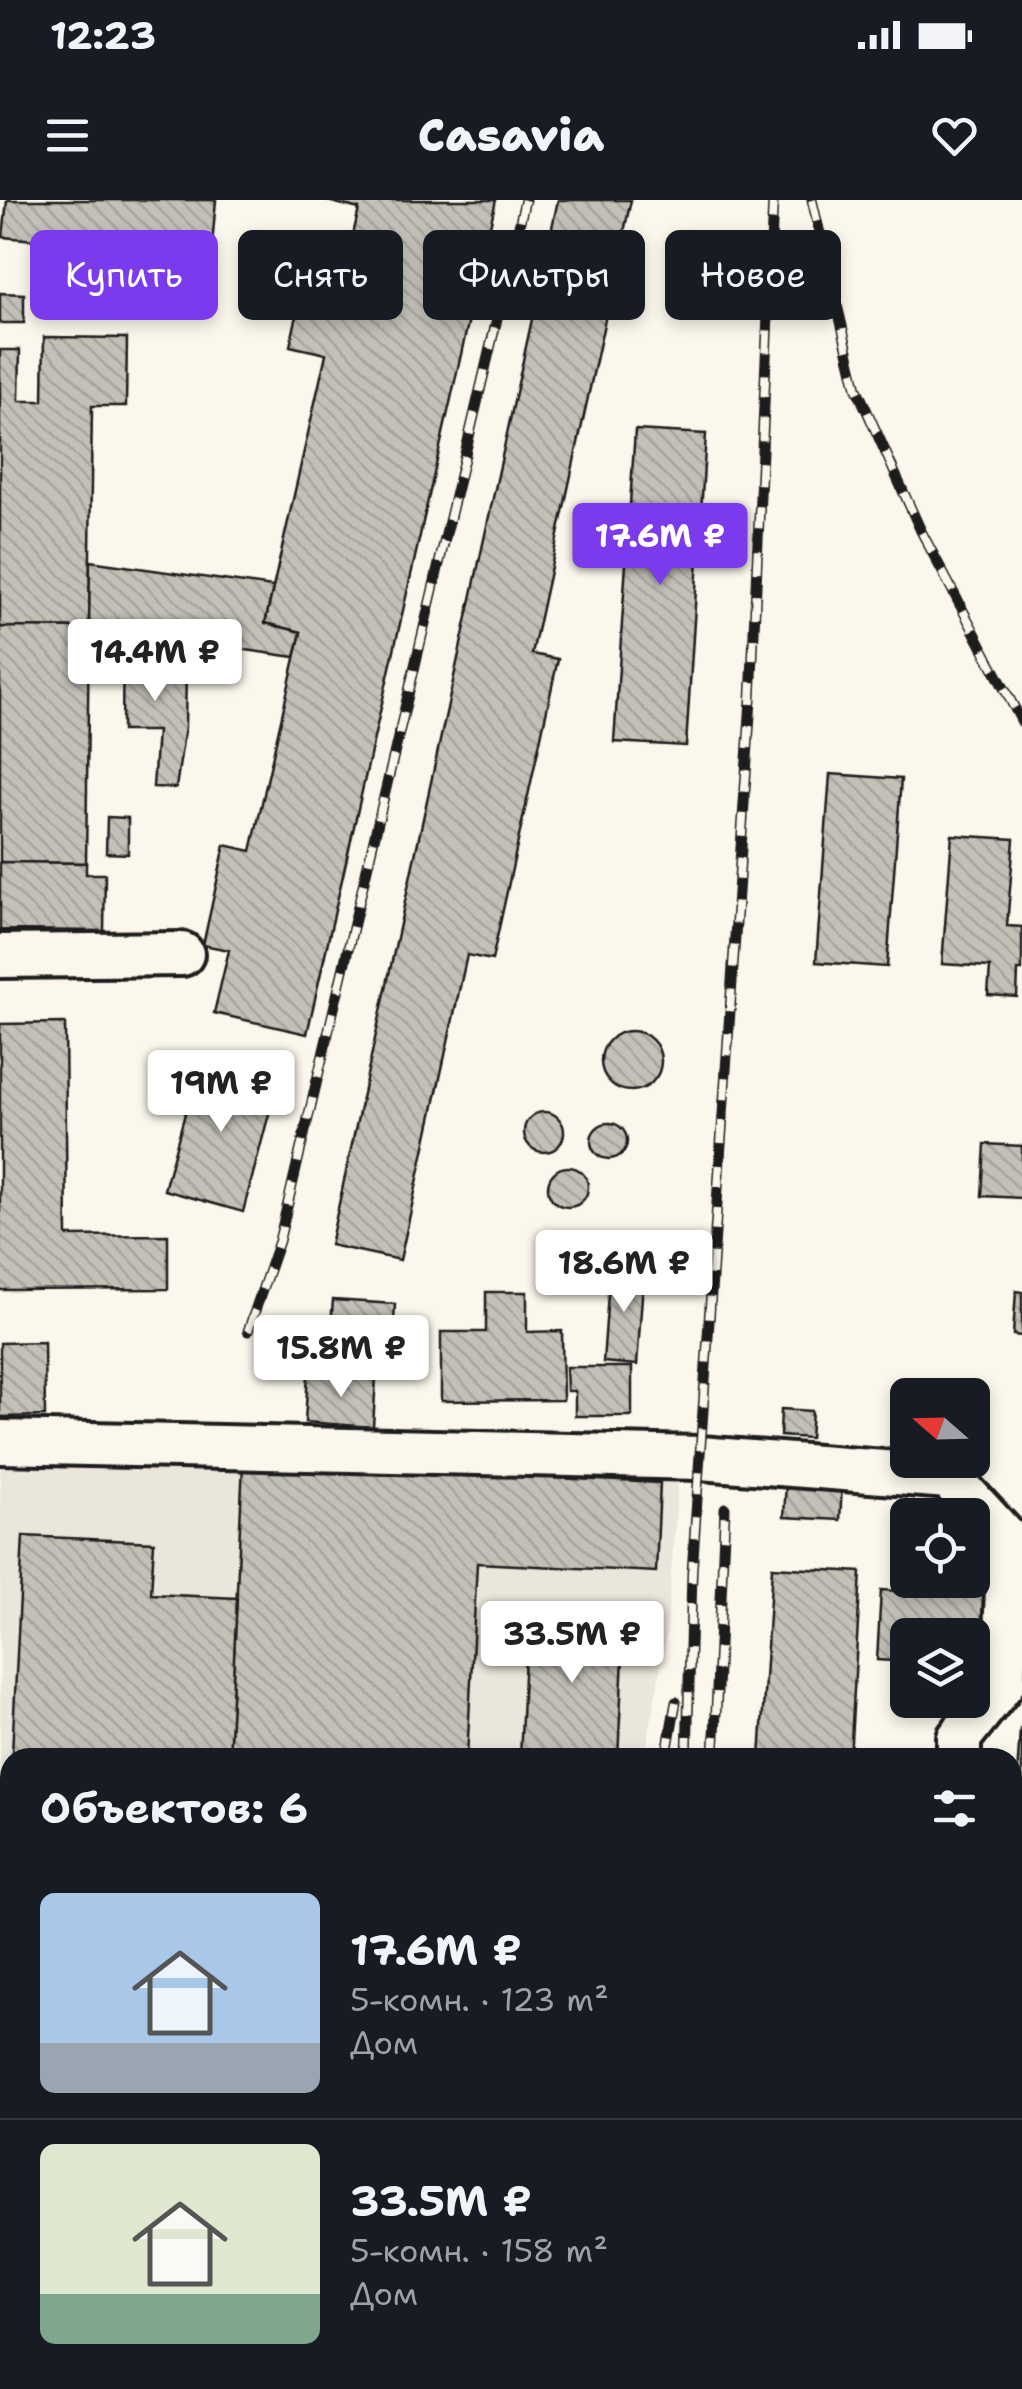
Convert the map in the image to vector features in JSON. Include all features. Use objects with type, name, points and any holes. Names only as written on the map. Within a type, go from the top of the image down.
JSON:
[{"type":"street","points":[[0,956],[182,954]]},
{"type":"street","points":[[0,1442],[700,1458],[949,1478],[1009,1542],[1003,1683],[960,1738],[960,1748]]},
{"type":"shaded area","points":[[235,1460],[678,1481],[667,1630],[647,1748],[0,1748],[0,1466]]},
{"type":"building","points":[[7,200],[216,200],[213,230],[30,230],[30,239],[3,237]]},
{"type":"building","points":[[324,200],[496,200],[489,230],[423,230],[423,320],[469,320],[307,1034],[214,1013],[229,950],[203,945],[225,845],[251,851],[301,632],[265,623],[326,354],[290,346],[296,320],[403,320],[403,230],[354,230],[359,209]]},
{"type":"building","points":[[558,200],[631,200],[624,230],[551,230]]},
{"type":"building","points":[[0,293],[24,294],[24,323],[0,323]]},
{"type":"building","points":[[532,320],[605,320],[532,654],[558,659],[492,960],[467,955],[400,1260],[330,1245]]},
{"type":"building","points":[[44,337],[127,338],[126,406],[92,406],[89,628],[0,627],[0,350],[20,350],[19,401],[43,401]]},
{"type":"building","points":[[635,430],[706,434],[686,746],[614,742]]},
{"type":"building","points":[[90,561],[273,587],[265,623],[301,632],[295,657],[89,628]]},
{"type":"building","points":[[0,627],[89,628],[86,863],[0,862]]},
{"type":"building","points":[[123,633],[158,638],[157,667],[186,667],[185,727],[176,788],[153,787],[157,731],[122,731]]},
{"type":"building","points":[[830,774],[901,779],[887,967],[816,962]]},
{"type":"building","points":[[107,817],[128,818],[128,854],[106,853]]},
{"type":"building","points":[[952,835],[1014,839],[1007,926],[1022,927],[1022,970],[1018,970],[1017,997],[988,995],[990,967],[942,964]]},
{"type":"building","points":[[0,862],[86,863],[86,874],[105,874],[104,931],[0,930]]},
{"type":"building","points":[[65,1023],[67,1236],[168,1235],[168,1289],[0,1290],[0,1024]]},
{"type":"building","points":[[631,1031],[653,1039],[661,1061],[653,1083],[631,1091],[609,1083],[601,1061],[609,1039]]},
{"type":"building","points":[[200,1059],[278,1080],[243,1212],[164,1190]]},
{"type":"building","points":[[544,1112],[558,1118],[564,1132],[558,1146],[544,1152],[530,1146],[524,1132],[530,1118]]},
{"type":"building","points":[[609,1123],[622,1128],[627,1141],[622,1154],[609,1159],[596,1154],[591,1141],[596,1128]]},
{"type":"building","points":[[985,1144],[1022,1146],[1022,1198],[982,1196]]},
{"type":"building","points":[[568,1167],[582,1173],[588,1187],[582,1201],[568,1207],[554,1201],[548,1187],[554,1173]]},
{"type":"building","points":[[610,1266],[644,1269],[637,1365],[603,1362]]},
{"type":"building","points":[[1016,1291],[1022,1292],[1022,1336],[1013,1335]]},
{"type":"building","points":[[486,1292],[527,1292],[527,1332],[562,1331],[563,1400],[441,1401],[441,1332],[486,1332]]},
{"type":"building","points":[[333,1300],[395,1304],[393,1340],[330,1336]]},
{"type":"building","points":[[44,1342],[45,1416],[0,1417],[0,1343]]},
{"type":"building","points":[[566,1367],[632,1367],[632,1416],[575,1416],[575,1391],[567,1391]]},
{"type":"building","points":[[308,1373],[376,1377],[373,1427],[305,1422]]},
{"type":"building","points":[[781,1409],[812,1411],[810,1438],[780,1436]]},
{"type":"building","points":[[243,1463],[660,1483],[656,1572],[477,1563],[468,1748],[229,1748]]},
{"type":"building","points":[[786,1482],[842,1486],[840,1520],[784,1517]]},
{"type":"building","points":[[23,1536],[154,1542],[151,1594],[237,1598],[230,1748],[12,1748]]},
{"type":"building","points":[[772,1567],[861,1572],[851,1748],[761,1748]]},
{"type":"building","points":[[881,1590],[890,1591],[890,1598],[988,1598],[987,1618],[890,1618],[890,1661],[877,1660]]},
{"type":"building","points":[[527,1613],[625,1617],[618,1748],[520,1748]]},
{"type":"railway","points":[[248,1331],[279,1241],[525,200]]},
{"type":"railway","points":[[687,1748],[692,1573],[751,700],[773,200]]},
{"type":"railway","points":[[812,200],[857,389],[921,531],[1022,722]]},
{"type":"railway","points":[[714,1748],[725,1508]]},
{"type":"railway","points":[[668,1748],[676,1702]]}]
